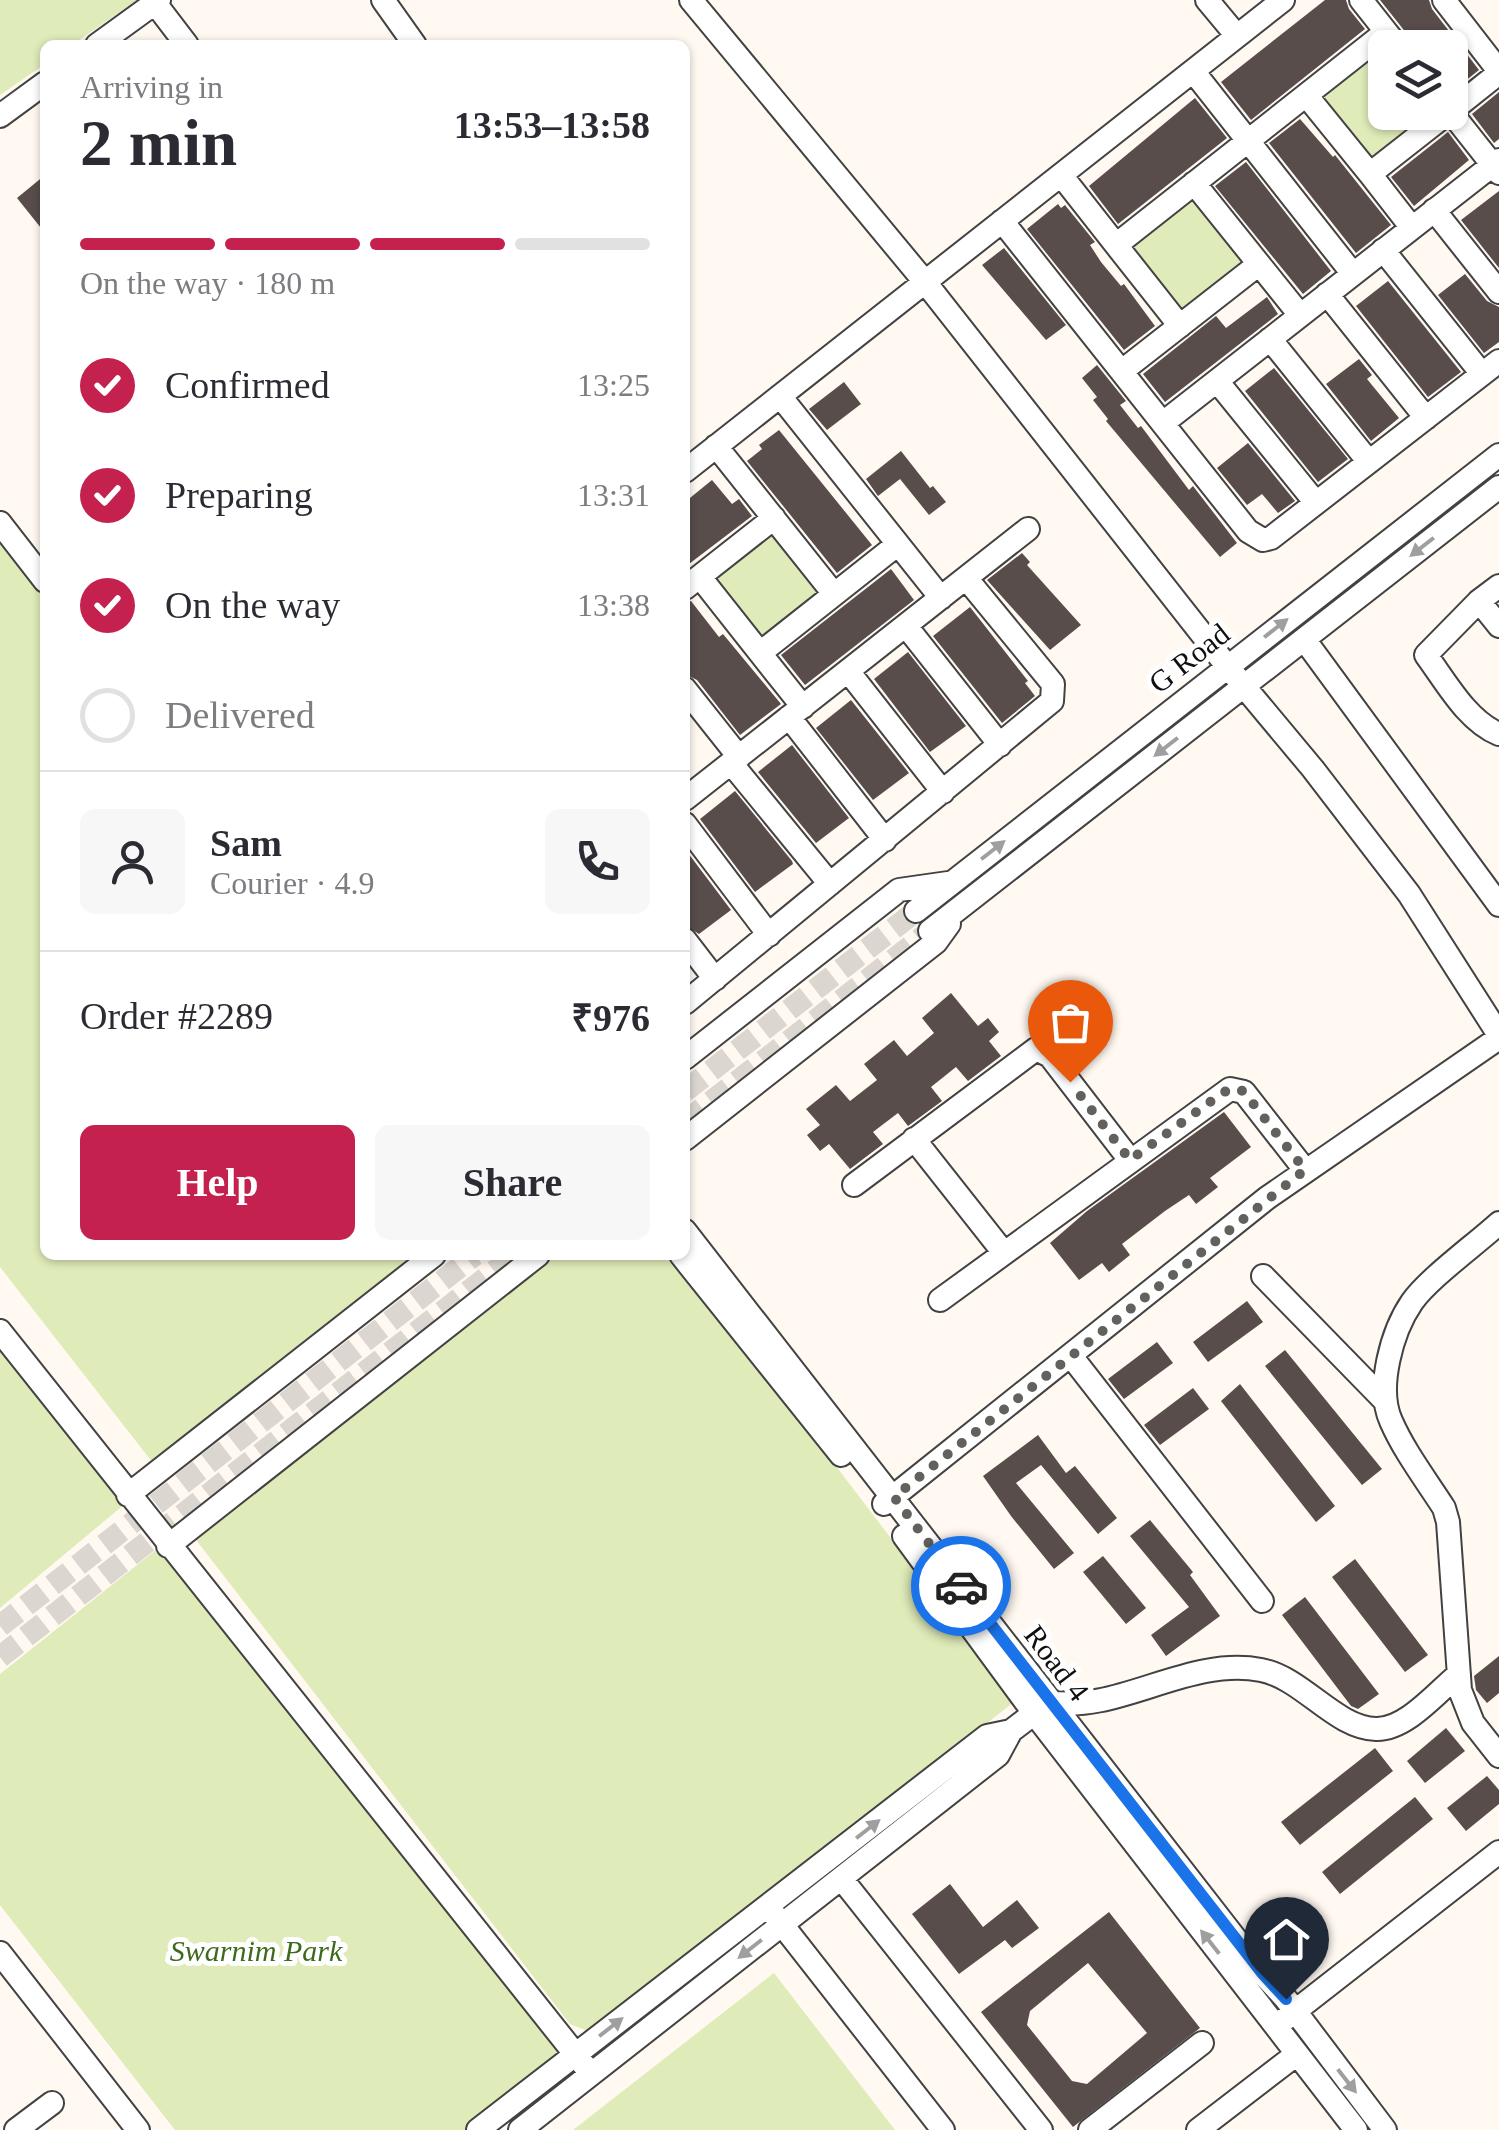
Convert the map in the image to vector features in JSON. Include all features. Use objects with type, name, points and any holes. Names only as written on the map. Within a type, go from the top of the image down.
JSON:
[{"type":"street","points":[[383,0],[411,40]]},
{"type":"street","points":[[691,0],[925,282],[1409,894],[1499,1036],[1305,1170],[888,1501]]},
{"type":"street","points":[[1208,0],[1237,36]]},
{"type":"street","points":[[690,466],[1283,0]]},
{"type":"street","points":[[1361,0],[1385,30]]},
{"type":"street","points":[[1444,0],[1499,72],[1468,97]]},
{"type":"street","points":[[105,40],[157,2],[184,40]]},
{"type":"street","points":[[1116,244],[1306,95],[1368,56]]},
{"type":"street","points":[[1192,71],[1353,274]]},
{"type":"street","points":[[0,116],[40,87]]},
{"type":"street","points":[[1306,95],[1412,228]]},
{"type":"street","points":[[1370,174],[1426,130]]},
{"type":"street","points":[[1163,423],[1382,250],[1497,166],[1466,130]]},
{"type":"street","points":[[1060,175],[1180,326]]},
{"type":"street","points":[[1194,183],[1300,316]]},
{"type":"street","points":[[1434,210],[1499,292]]},
{"type":"street","points":[[1002,221],[1248,531],[1270,538],[1490,368],[1382,250]]},
{"type":"street","points":[[1122,372],[1259,264]]},
{"type":"street","points":[[1327,294],[1426,418]]},
{"type":"street","points":[[1270,339],[1369,462]]},
{"type":"street","points":[[1216,381],[1316,503]]},
{"type":"street","points":[[780,396],[941,598]]},
{"type":"street","points":[[716,446],[834,594]]},
{"type":"street","name":"G Road","points":[[916,911],[1499,454]]},
{"type":"street","name":"G Road","points":[[930,931],[1499,487]]},
{"type":"street","points":[[774,518],[692,582],[760,653],[885,840]]},
{"type":"street","points":[[0,523],[40,575]]},
{"type":"street","points":[[690,795],[1028,529]]},
{"type":"street","points":[[760,653],[898,544]]},
{"type":"street","points":[[690,999],[1052,701],[1052,684],[966,578]]},
{"type":"street","points":[[1499,586],[1478,601],[1426,655],[1469,712],[1499,734]]},
{"type":"street","points":[[1478,601],[1499,626]]},
{"type":"street","points":[[906,626],[1000,746]]},
{"type":"street","points":[[1304,639],[1499,905]]},
{"type":"street","points":[[848,670],[943,792]]},
{"type":"street","points":[[690,704],[830,884]]},
{"type":"street","points":[[690,831],[769,935]]},
{"type":"street","points":[[690,1054],[899,890],[952,882]]},
{"type":"street","points":[[690,1135],[936,942],[963,905]]},
{"type":"street","points":[[690,946],[715,979]]},
{"type":"street","points":[[854,1185],[1036,1049],[1050,1056],[1130,1160]]},
{"type":"street","points":[[940,1300],[1224,1092],[1237,1088],[1244,1092],[1305,1170]]},
{"type":"street","points":[[914,1139],[1004,1253]]},
{"type":"street","points":[[1499,1224],[1414,1300],[1397,1336],[1386,1379],[1385,1401],[1390,1420],[1444,1508],[1464,1706],[1499,1756]]},
{"type":"street","name":"Road 4","points":[[690,1238],[1041,1708],[1285,2019],[1385,2130]]},
{"type":"street","points":[[128,1496],[428,1260]]},
{"type":"street","points":[[168,1546],[532,1260]]},
{"type":"street","name":"Road 4","points":[[685,1260],[888,1501]]},
{"type":"street","points":[[1263,1276],[1385,1401]]},
{"type":"street","points":[[0,1331],[591,2074]]},
{"type":"street","points":[[1070,1356],[1262,1601]]},
{"type":"street","points":[[478,2130],[574,2056],[775,1915],[842,1878],[998,1755],[1011,1731],[1041,1708],[1072,1706],[1207,1670],[1262,1670],[1288,1680],[1355,1725],[1376,1729],[1401,1722],[1459,1674]]},
{"type":"street","points":[[520,2130],[987,1736],[1011,1731]]},
{"type":"street","points":[[1285,2019],[1499,1852]]},
{"type":"street","points":[[842,1878],[1041,2130]]},
{"type":"street","points":[[775,1915],[944,2130]]},
{"type":"street","points":[[0,1953],[138,2130]]},
{"type":"street","name":"Road 4","points":[[1285,2019],[1297,2054],[1356,2130]]},
{"type":"street","points":[[1090,2130],[1202,2043]]},
{"type":"street","points":[[1198,2130],[1297,2054]]},
{"type":"street","points":[[16,2130],[52,2103]]},
{"type":"green space","points":[[0,0],[137,0],[79,40],[40,40],[40,67],[0,95]]},
{"type":"green space","points":[[1368,55],[1368,130],[1410,130],[1368,163],[1315,97]]},
{"type":"green space","points":[[1195,192],[1248,258],[1177,314],[1125,247]]},
{"type":"green space","points":[[775,530],[824,595],[759,643],[710,578]]},
{"type":"green space","points":[[0,536],[40,588],[40,1260],[438,1260],[160,1472],[0,1267]]},
{"type":"green space","points":[[525,1260],[679,1260],[1015,1701],[595,2034],[570,2024],[190,1532]]},
{"type":"green space","points":[[0,1344],[126,1503],[0,1608]]},
{"type":"green space","name":"Swarnim Park","points":[[161,1546],[562,2058],[469,2130],[175,2130],[0,1905],[0,1674]]},
{"type":"green space","points":[[774,1973],[895,2130],[573,2130]]},
{"type":"building","points":[[1325,0],[1346,0],[1365,29],[1251,120],[1221,82]]},
{"type":"building","points":[[1380,0],[1429,0],[1448,30],[1404,30]]},
{"type":"building","points":[[1468,56],[1479,70],[1468,79]]},
{"type":"building","points":[[1499,92],[1499,139],[1494,143],[1472,114]]},
{"type":"building","points":[[1195,98],[1227,138],[1118,224],[1089,186]]},
{"type":"building","points":[[1300,119],[1335,155],[1391,225],[1356,253],[1269,143]]},
{"type":"building","points":[[1448,132],[1469,160],[1414,206],[1391,177]]},
{"type":"building","points":[[1246,162],[1331,271],[1303,294],[1215,186]]},
{"type":"building","points":[[40,179],[40,227],[17,198]]},
{"type":"building","points":[[1499,191],[1499,268],[1461,220]]},
{"type":"building","points":[[1058,204],[1061,208],[1065,205],[1095,242],[1090,245],[1101,262],[1121,286],[1124,284],[1155,326],[1124,350],[1027,229]]},
{"type":"building","points":[[1004,248],[1066,325],[1046,340],[982,265]]},
{"type":"building","points":[[1465,274],[1487,301],[1499,307],[1499,342],[1484,353],[1438,295]]},
{"type":"building","points":[[1388,281],[1461,372],[1428,397],[1356,306]]},
{"type":"building","points":[[1267,297],[1278,314],[1165,402],[1143,374],[1216,316],[1226,328]]},
{"type":"building","points":[[1359,359],[1372,375],[1367,379],[1399,418],[1371,441],[1326,384]]},
{"type":"building","points":[[1097,365],[1126,401],[1120,405],[1138,428],[1141,426],[1189,490],[1193,486],[1237,543],[1220,557],[1106,421],[1093,400],[1097,397],[1082,378]]},
{"type":"building","points":[[1274,368],[1348,459],[1318,482],[1245,391]]},
{"type":"building","points":[[844,382],[861,404],[827,430],[809,409]]},
{"type":"building","points":[[779,430],[872,545],[837,573],[747,461],[762,449],[759,445]]},
{"type":"building","points":[[1248,443],[1295,501],[1278,513],[1262,494],[1247,505],[1217,468]]},
{"type":"building","points":[[901,451],[946,502],[929,515],[900,479],[878,496],[866,479]]},
{"type":"building","points":[[712,480],[732,504],[739,499],[752,516],[690,563],[690,498]]},
{"type":"building","points":[[1022,553],[1030,562],[1027,565],[1081,625],[1050,650],[987,580]]},
{"type":"building","points":[[891,569],[914,600],[805,685],[781,655]]},
{"type":"building","points":[[690,601],[719,637],[723,634],[781,704],[740,735],[697,680],[690,676]]},
{"type":"building","points":[[970,607],[1028,681],[1025,683],[1035,696],[1002,723],[933,636]]},
{"type":"building","points":[[908,652],[966,726],[930,752],[874,679]]},
{"type":"building","points":[[851,700],[909,773],[873,800],[816,728]]},
{"type":"building","points":[[792,745],[849,818],[816,843],[758,772]]},
{"type":"building","points":[[735,791],[793,864],[755,892],[700,819]]},
{"type":"building","points":[[690,856],[731,910],[699,934],[690,928]]},
{"type":"building","points":[[951,993],[978,1026],[988,1018],[999,1032],[989,1041],[1001,1056],[968,1081],[956,1067],[931,1087],[942,1101],[908,1126],[898,1113],[873,1132],[883,1144],[850,1169],[829,1144],[820,1151],[807,1135],[820,1125],[806,1109],[836,1085],[850,1101],[877,1080],[864,1064],[894,1040],[907,1056],[934,1033],[922,1018]]},
{"type":"building","points":[[1224,1112],[1251,1147],[1210,1178],[1218,1187],[1196,1204],[1189,1195],[1122,1244],[1130,1255],[1109,1272],[1102,1263],[1079,1280],[1050,1243],[1087,1211]]},
{"type":"building","points":[[1247,1301],[1263,1322],[1208,1362],[1193,1342]]},
{"type":"building","points":[[1157,1342],[1173,1363],[1124,1399],[1108,1379]]},
{"type":"building","points":[[1285,1350],[1382,1469],[1362,1485],[1265,1366]]},
{"type":"building","points":[[1240,1384],[1335,1506],[1316,1522],[1221,1401]]},
{"type":"building","points":[[1193,1388],[1209,1409],[1160,1445],[1144,1425]]},
{"type":"building","points":[[1038,1435],[1066,1473],[1075,1466],[1117,1518],[1098,1534],[1041,1465],[1016,1483],[1074,1553],[1054,1569],[983,1476]]},
{"type":"building","points":[[1150,1520],[1193,1572],[1190,1575],[1220,1616],[1166,1656],[1151,1635],[1189,1607],[1130,1536]]},
{"type":"building","points":[[1103,1556],[1146,1608],[1126,1624],[1083,1572]]},
{"type":"building","points":[[1355,1559],[1428,1655],[1405,1672],[1332,1577]]},
{"type":"building","points":[[1305,1597],[1379,1694],[1358,1709],[1351,1706],[1282,1615]]},
{"type":"building","points":[[1499,1656],[1499,1693],[1487,1703],[1476,1690],[1474,1676]]},
{"type":"building","points":[[1446,1728],[1465,1751],[1425,1783],[1407,1761]]},
{"type":"building","points":[[1375,1748],[1393,1771],[1300,1845],[1281,1822]]},
{"type":"building","points":[[1487,1776],[1499,1790],[1499,1804],[1466,1831],[1447,1808]]},
{"type":"building","points":[[1415,1797],[1433,1819],[1340,1894],[1322,1872]]},
{"type":"building","points":[[950,1884],[983,1927],[1017,1900],[1039,1928],[1012,1948],[1005,1940],[959,1974],[912,1914]]},
{"type":"building","points":[[1109,1912],[1200,2028],[1073,2127],[981,2012]],"holes":[[[1088,1963],[1147,2033],[1087,2084],[1072,2081],[1027,2025],[1030,2011]]]},
{"type":"tunnel","points":[[690,1087],[916,911]]},
{"type":"tunnel","points":[[690,1118],[930,931]]},
{"type":"tunnel","points":[[0,1626],[469,1260]]},
{"type":"tunnel","points":[[0,1657],[509,1260]]},
{"type":"way so far","points":[[961,1586],[894,1497],[1305,1170],[1237,1088],[1224,1092],[1130,1160],[1070,1082]]},
{"type":"route","points":[[961,1586],[1286,1999]]}]
